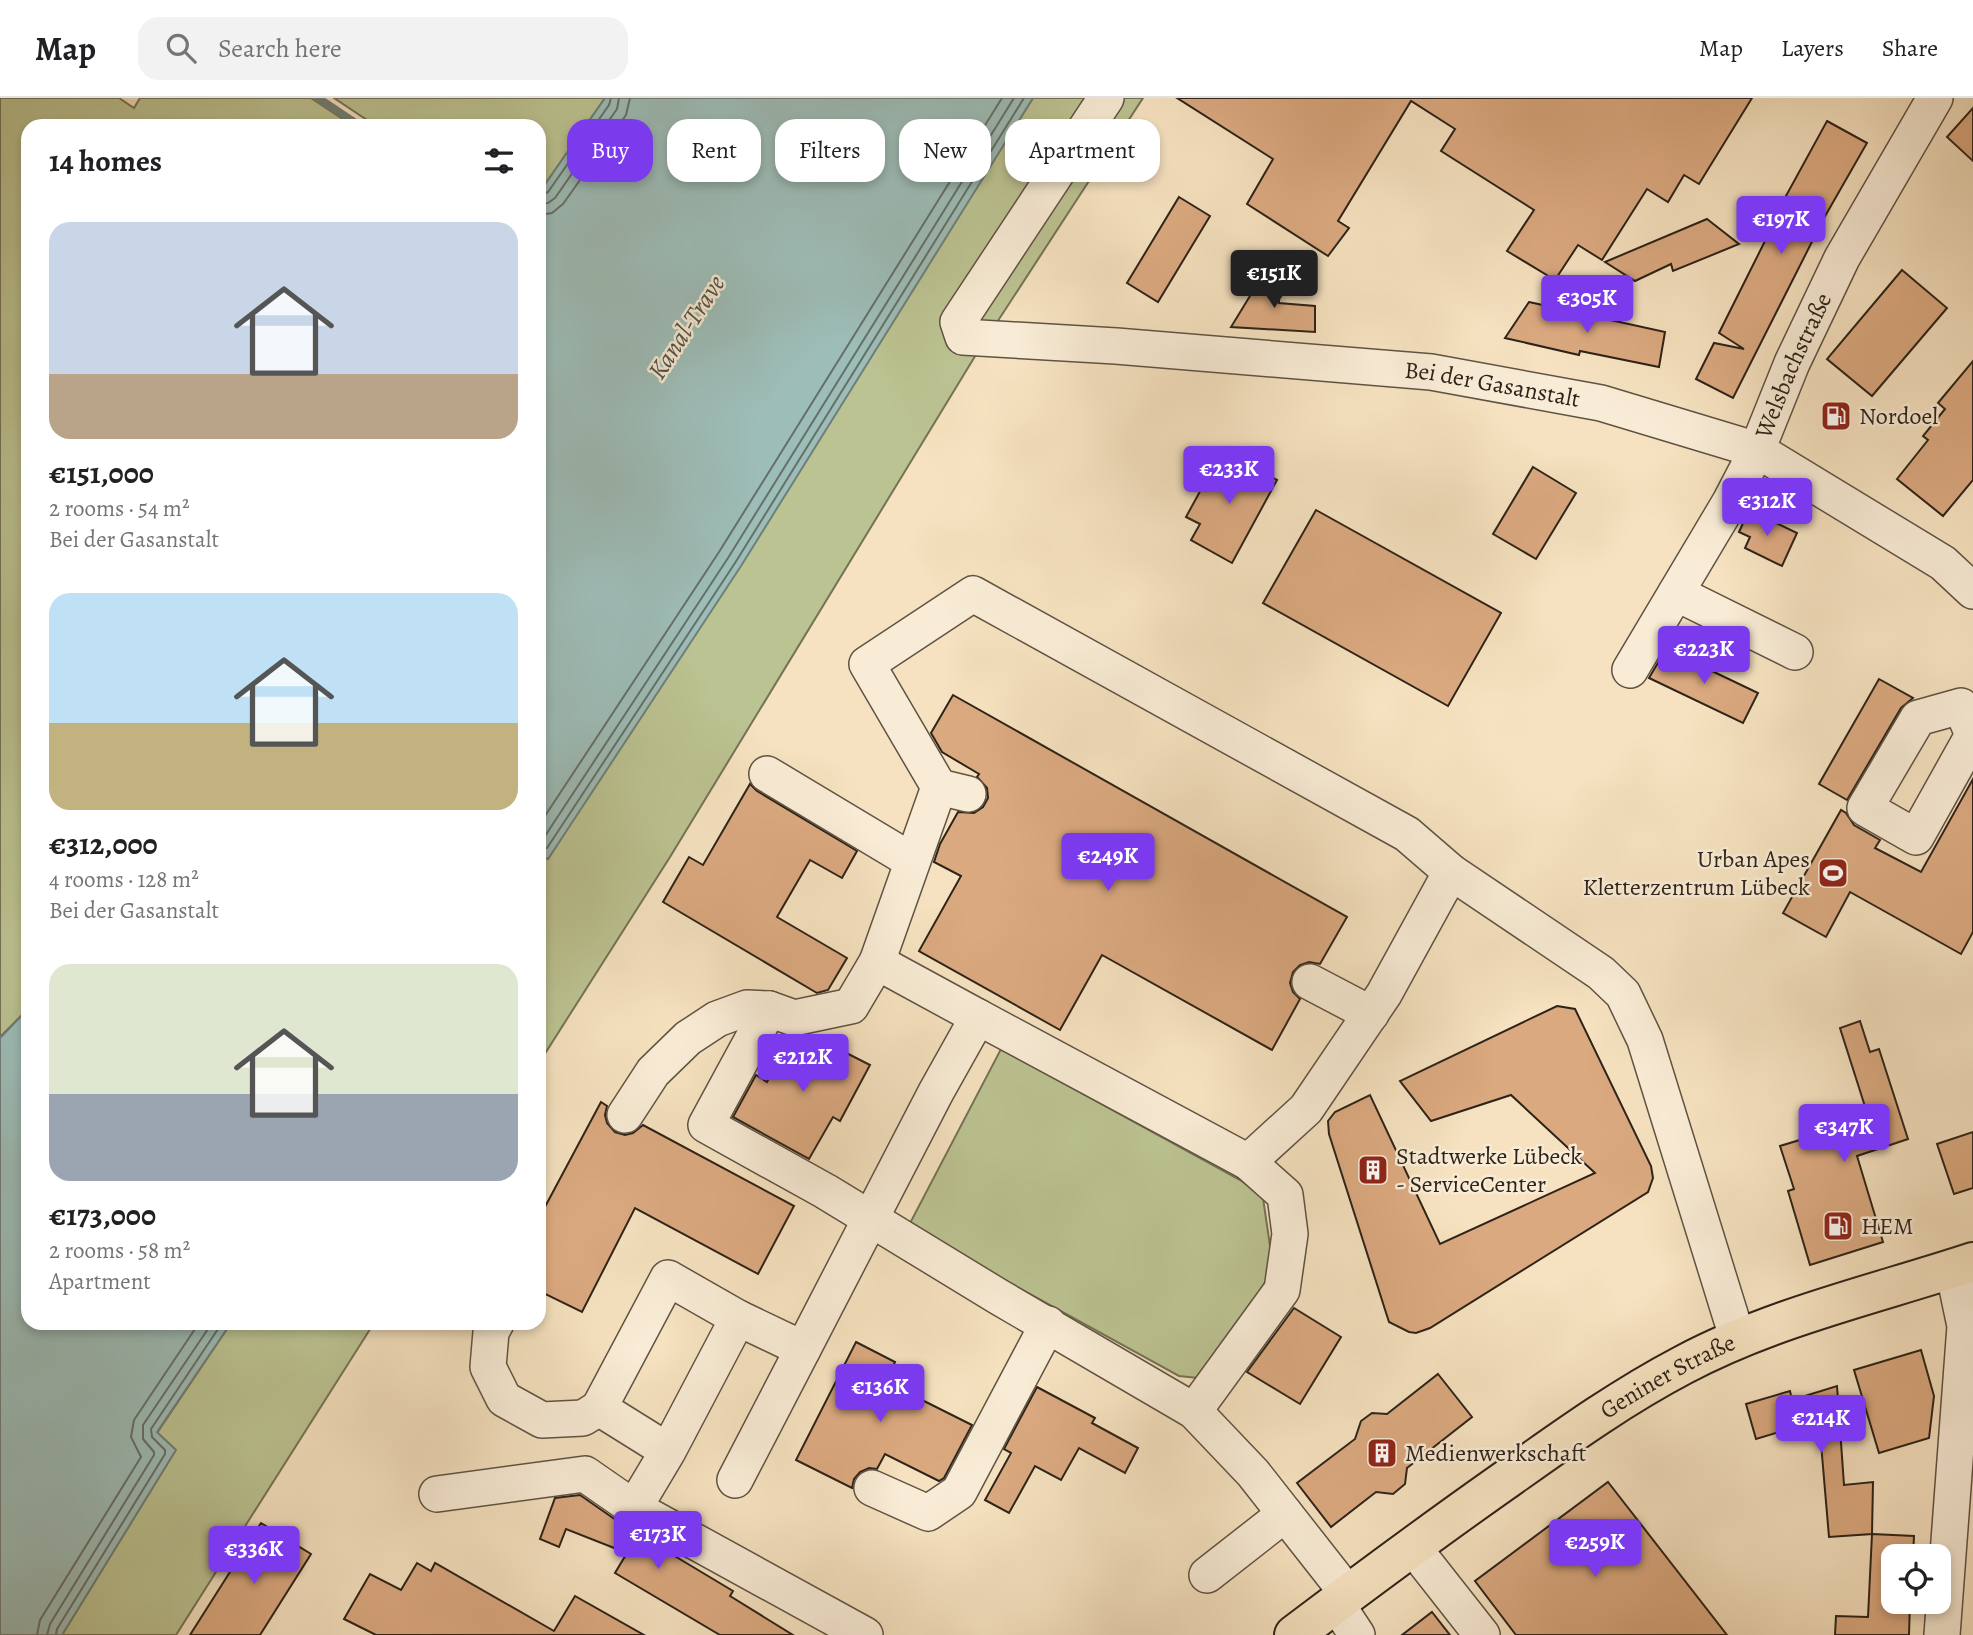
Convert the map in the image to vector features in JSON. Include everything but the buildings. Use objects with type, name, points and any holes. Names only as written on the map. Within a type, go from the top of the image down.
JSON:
[{"type":"main road","name":"Geniner Straße","points":[[1294,1635],[1412,1546],[1608,1410],[1683,1365],[1738,1340],[1812,1313],[1963,1265]]},
{"type":"street","name":"Bei der Gasanstalt","points":[[1106,98],[958,322],[963,337],[1116,346],[1430,372],[1601,403],[1757,450],[1943,563],[1973,591]]},
{"type":"street","name":"Welsbachstraße","points":[[1630,670],[1730,502],[1757,450],[1792,363],[1842,258],[1935,98]]},
{"type":"street","points":[[1676,593],[1795,652]]},
{"type":"street","points":[[625,1115],[653,1072],[688,1038],[717,1019],[747,1008],[769,1009],[794,1018],[851,1006],[877,962],[912,861],[953,790],[867,664],[973,594],[1407,834],[1451,872],[1601,973],[1623,994],[1645,1040],[1738,1340]]},
{"type":"street","points":[[768,774],[912,861]]},
{"type":"street","points":[[1248,1162],[1306,1110],[1371,1014],[1451,872]]},
{"type":"street","points":[[877,962],[1248,1162],[1285,1195],[1290,1234],[1282,1290],[1194,1411]]},
{"type":"street","points":[[1310,982],[1371,1014]]},
{"type":"street","points":[[769,1009],[706,1125],[825,1191],[869,1220],[1194,1411],[1253,1473],[1285,1514],[1342,1599],[1357,1635]]},
{"type":"street","points":[[735,1480],[936,1092],[978,1017]]},
{"type":"street","points":[[1942,1635],[1965,1447],[1969,1325],[1963,1265]]},
{"type":"street","points":[[492,1330],[488,1367],[504,1399],[542,1420],[583,1418],[599,1408],[668,1278],[738,1318],[803,1349]]},
{"type":"street","points":[[634,1508],[668,1451],[738,1318]]},
{"type":"street","points":[[872,1488],[928,1513],[959,1492],[1048,1324]]},
{"type":"street","points":[[599,1408],[668,1451]]},
{"type":"street","points":[[437,1494],[585,1474],[634,1508],[865,1635]]},
{"type":"street","points":[[1207,1575],[1285,1514]]},
{"type":"street","points":[[1412,1546],[1482,1635]]},
{"type":"green space","points":[[0,98],[119,98],[134,108],[140,98],[311,98],[342,119],[21,119],[21,1016],[0,1037]]},
{"type":"green space","points":[[334,98],[605,98],[590,119],[567,119],[567,153],[546,183],[546,119],[366,119]]},
{"type":"green space","points":[[1033,98],[1143,98],[1129,119],[1020,119]]},
{"type":"green space","points":[[1005,142],[1005,182],[1088,182],[977,353],[670,857],[546,1052],[546,858],[548,859],[979,182],[991,182],[991,164]]},
{"type":"green space","points":[[1001,1049],[1242,1181],[1263,1198],[1273,1266],[1240,1333],[1198,1378],[1179,1376],[908,1227]]},
{"type":"green space","points":[[226,1330],[370,1330],[176,1635],[62,1635],[175,1451],[157,1433]]},
{"type":"water","name":"Kanal-Trave","points":[[605,98],[1033,98],[1020,119],[1005,119],[1005,143],[991,165],[991,119],[899,119],[899,182],[981,182],[741,566],[548,859],[546,183],[567,153],[567,182],[653,182],[653,119],[590,119]]},
{"type":"water","points":[[21,1016],[21,1330],[226,1330],[157,1432],[176,1450],[62,1635],[0,1635],[0,1038]]},
{"type":"waterway","points":[[318,98],[350,119]]},
{"type":"place","name":"Nordoel","points":[[1836,416]]},
{"type":"place","name":"Urban Apes Kletterzentrum Lübeck","points":[[1833,873]]},
{"type":"place","name":"Stadtwerke Lübeck - ServiceCenter","points":[[1373,1170]]},
{"type":"place","name":"HEM","points":[[1838,1226]]},
{"type":"place","name":"Medienwerkschaft","points":[[1382,1453]]}]
